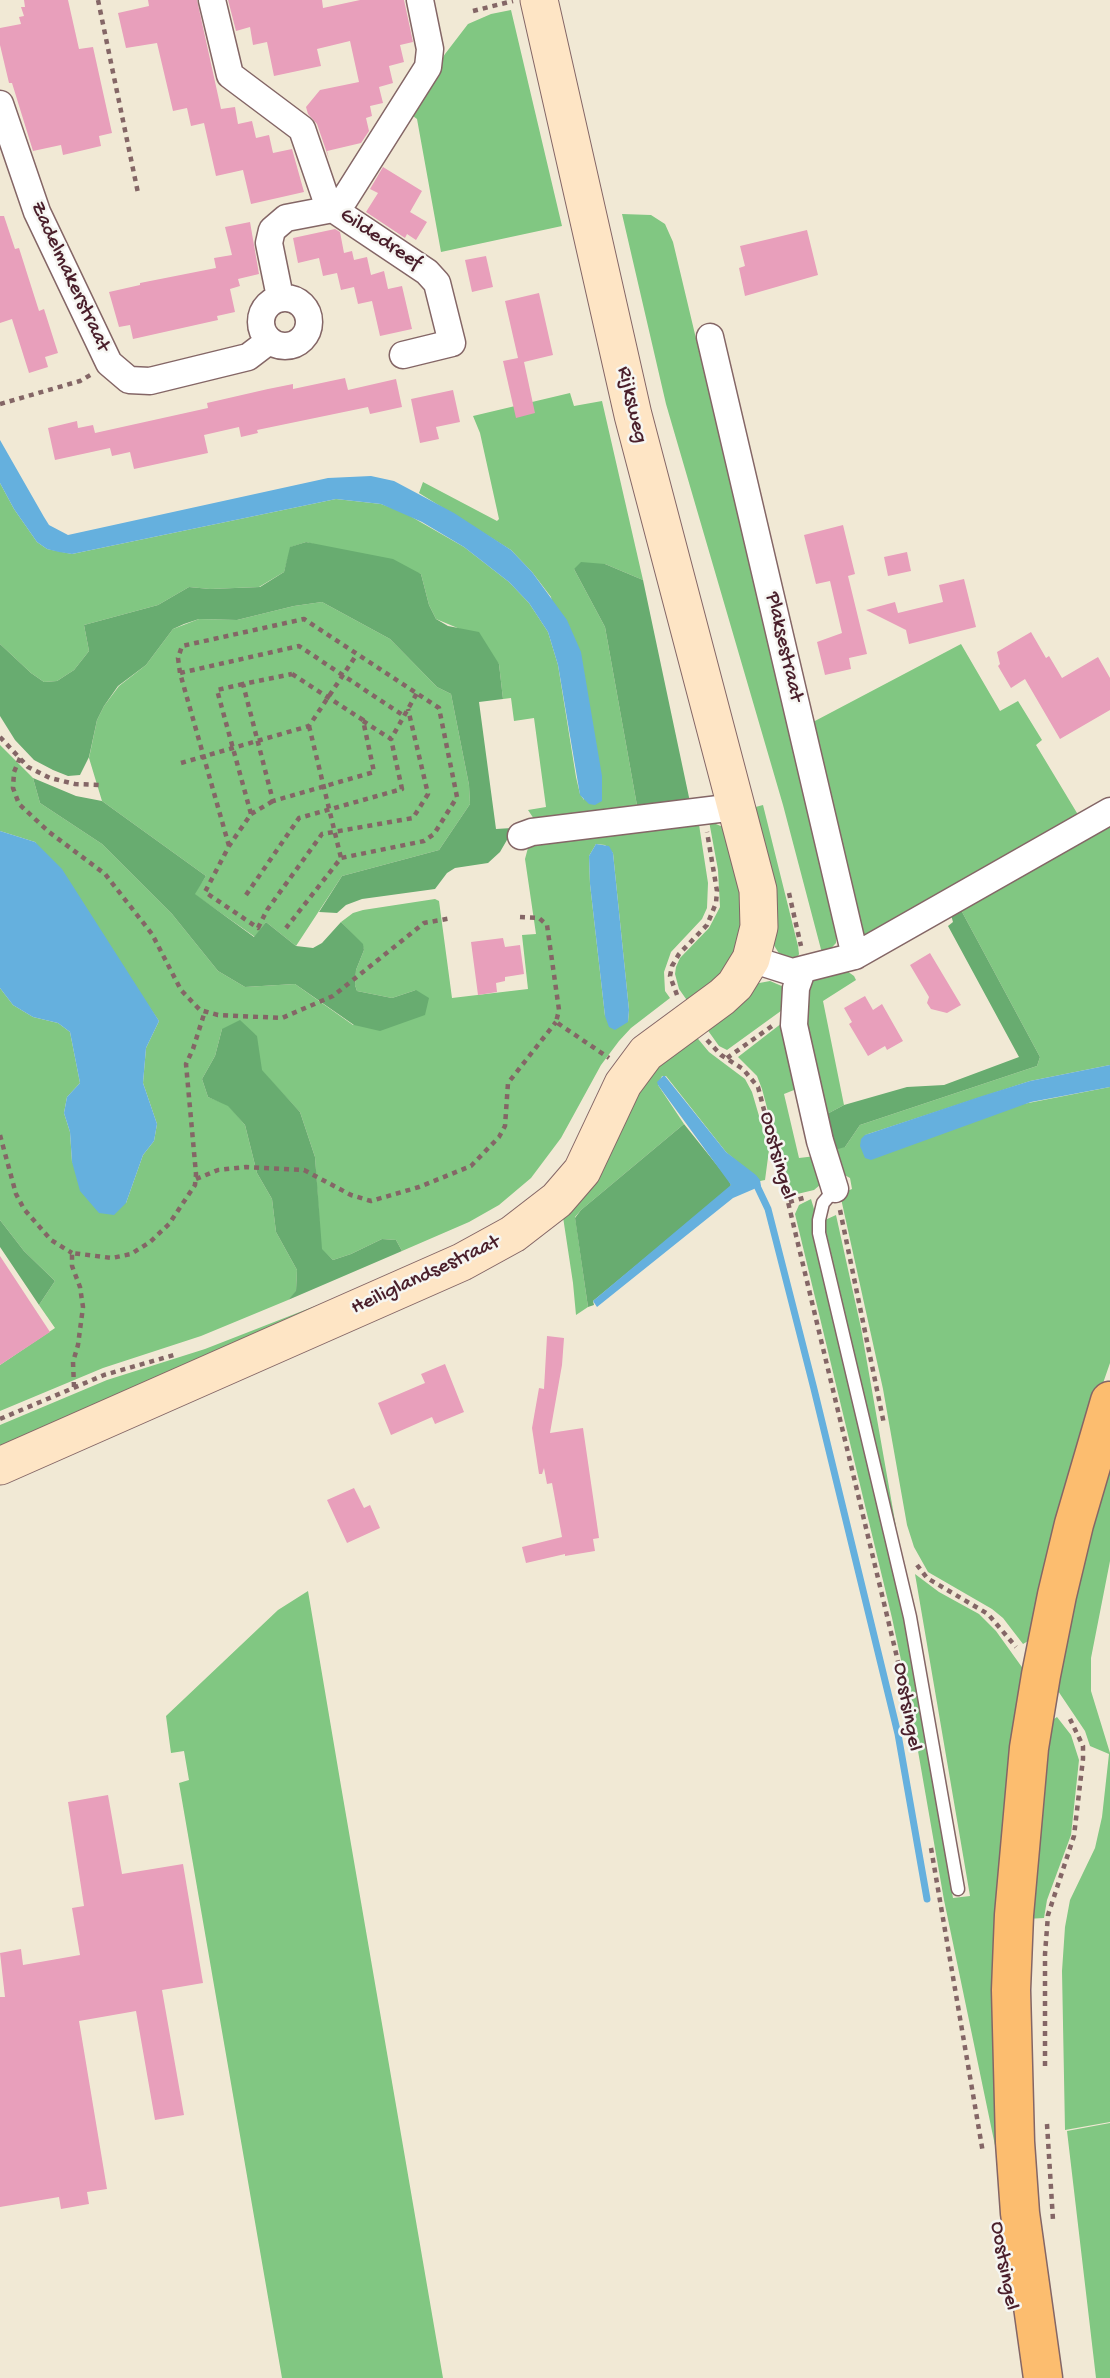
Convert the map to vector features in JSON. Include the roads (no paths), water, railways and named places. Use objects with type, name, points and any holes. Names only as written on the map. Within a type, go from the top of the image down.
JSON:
[{"type":"main road","name":"Oostsingel","points":[[1043,2378],[1020,2213],[1015,2142],[1012,2002],[1014,1915],[1029,1748],[1041,1675],[1056,1595],[1110,1401]]},
{"type":"street","name":"Gildedreef","points":[[212,0],[230,75],[302,129],[327,202],[333,209],[427,272],[437,283],[452,343],[404,355]]},
{"type":"street","points":[[269,341],[261,327],[262,314],[268,304],[280,297],[269,243],[272,230],[286,218],[333,209],[344,200],[428,67],[430,49],[420,0]]},
{"type":"street","name":"Rijksweg","points":[[539,0],[632,415],[758,890],[759,927],[751,959]]},
{"type":"street","name":"Zadelmakerstraat","points":[[0,104],[37,212],[109,363],[129,380],[150,381],[248,357],[269,341],[276,345],[289,346],[300,341],[308,330],[309,316],[303,304],[291,298],[280,297]]},
{"type":"street","name":"Plaksestraat","points":[[710,337],[855,956]]},
{"type":"street","points":[[520,836],[532,832],[735,807]]},
{"type":"street","points":[[751,959],[792,972],[855,956],[1110,811]]},
{"type":"street","name":"Heiliglandsestraat","points":[[0,1466],[437,1273],[513,1234],[557,1200],[582,1171],[623,1084],[646,1053],[722,997],[735,985],[751,959]]},
{"type":"street","points":[[802,971],[796,988],[794,1025],[803,1073],[835,1189]]},
{"type":"lane","points":[[835,1189],[823,1203],[818,1220],[819,1233],[910,1617],[958,1889]]},
{"type":"water","points":[[0,440],[49,525],[68,535],[328,478],[371,476],[394,481],[454,513],[511,550],[532,572],[567,620],[581,652],[602,776],[602,801],[595,805],[589,804],[580,795],[558,665],[548,632],[529,603],[509,582],[464,547],[422,522],[381,504],[336,499],[72,554],[59,552],[47,549],[37,542],[0,483]]},
{"type":"water","points":[[0,831],[35,842],[62,869],[159,1021],[146,1048],[143,1083],[157,1124],[154,1141],[143,1155],[126,1203],[114,1215],[99,1213],[80,1191],[72,1162],[70,1132],[64,1113],[67,1097],[80,1083],[70,1032],[58,1023],[33,1017],[13,1005],[0,988]]},
{"type":"water","points":[[596,844],[609,846],[613,853],[629,1010],[628,1022],[615,1030],[609,1027],[605,1016],[590,884],[589,856]]},
{"type":"water","points":[[1110,1065],[1110,1087],[1031,1102],[871,1160],[865,1158],[860,1146],[865,1135],[982,1096],[1030,1081]]},
{"type":"water","points":[[663,1076],[726,1152],[756,1175],[761,1186],[733,1198],[597,1307],[593,1301],[731,1185],[658,1085],[657,1082]]},
{"type":"waterway","points":[[758,1188],[768,1209],[898,1734],[927,1899]]}]
